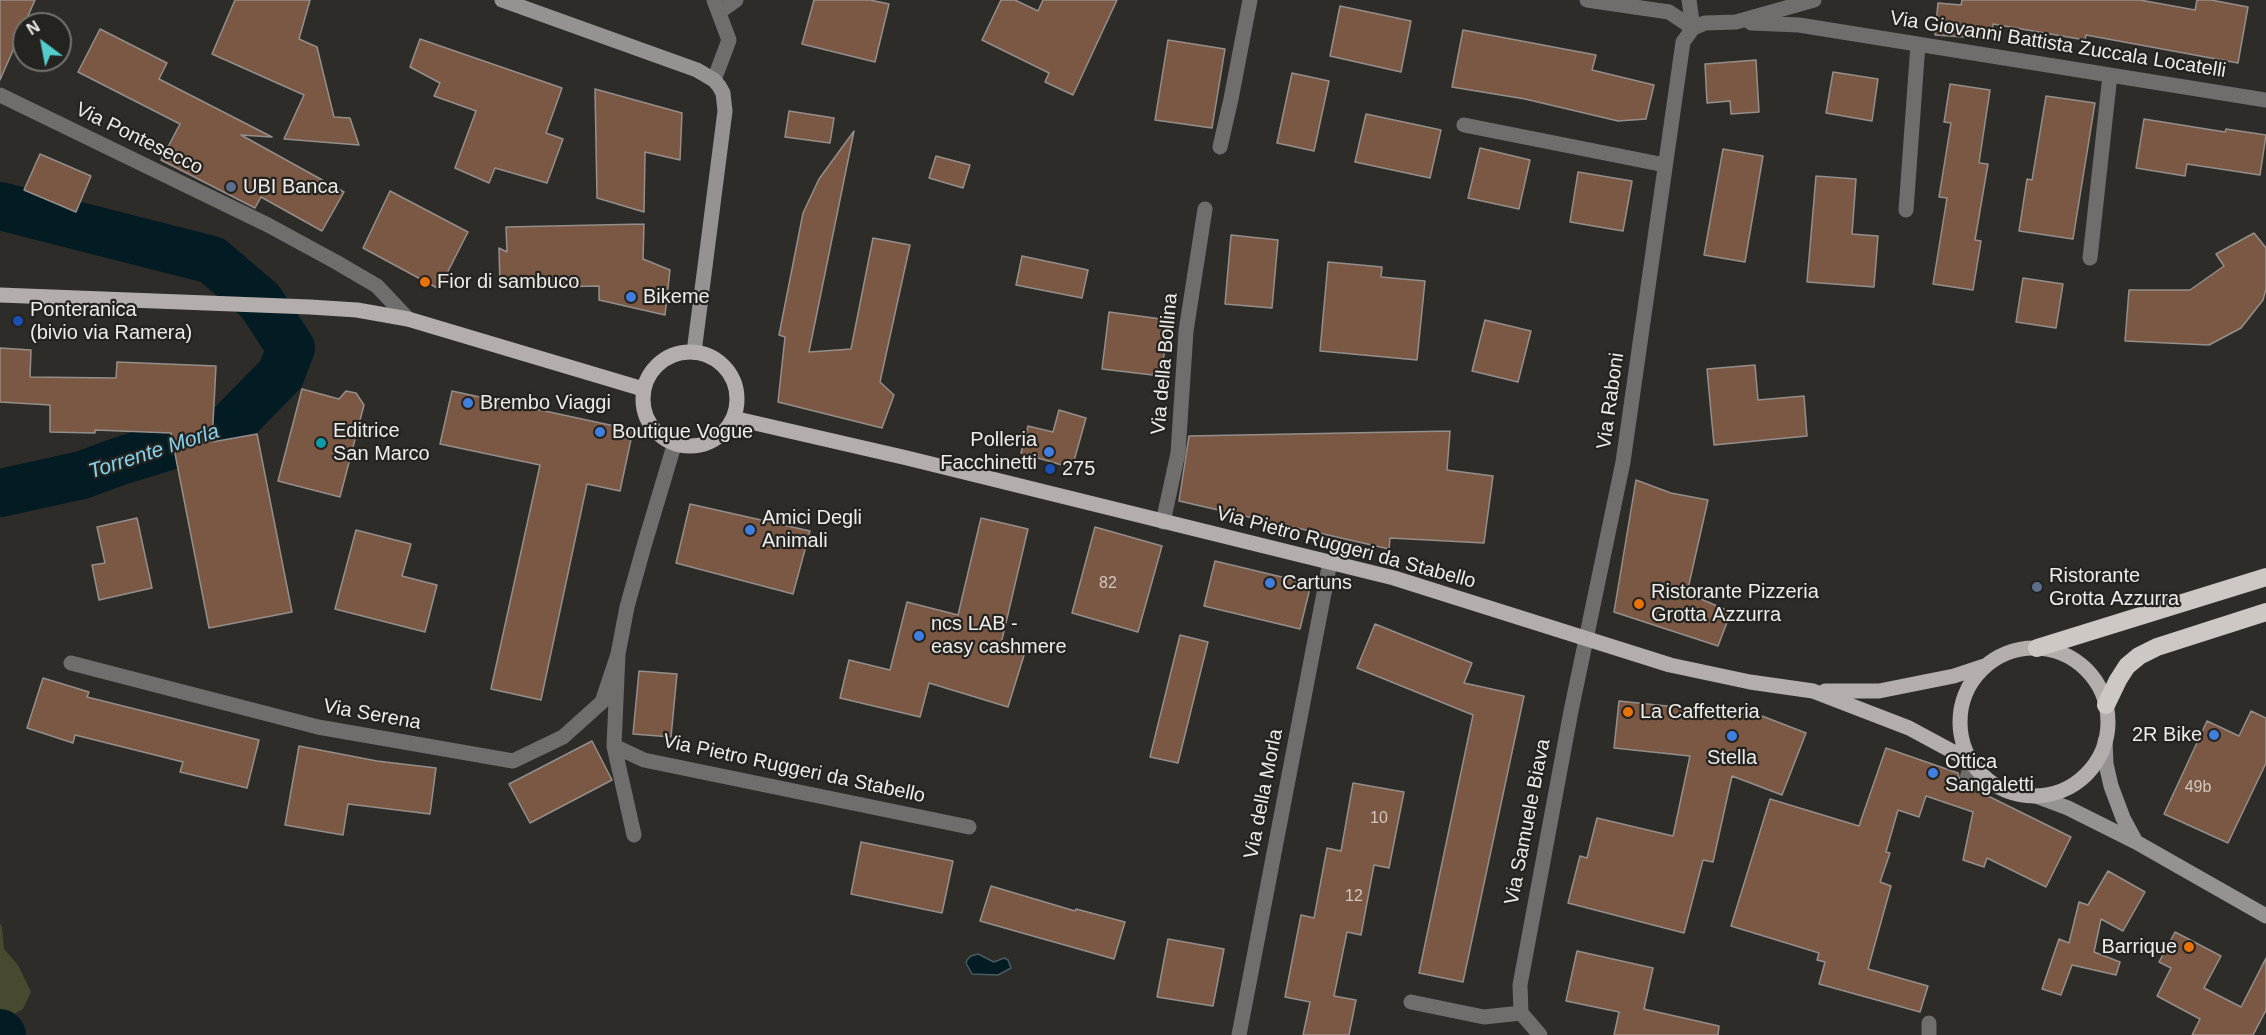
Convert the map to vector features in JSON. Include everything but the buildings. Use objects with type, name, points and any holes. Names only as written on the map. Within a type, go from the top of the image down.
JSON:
[{"type":"highway","points":[[2037,648],[2266,577]]},
{"type":"highway","points":[[2106,705],[2127,666],[2139,656],[2157,647],[2266,612]]},
{"type":"main road","name":"Via Pontesecco","points":[[0,295],[357,310],[408,319],[643,389]]},
{"type":"main road","points":[[684,351],[694,352],[711,356],[722,364],[736,387],[737,400],[733,418],[718,437],[692,446],[664,439],[645,415],[642,400],[643,389],[650,373],[659,362],[670,355],[684,351]]},
{"type":"main road","name":"Via Pietro Ruggeri da Stabello","points":[[733,418],[907,458],[1330,562],[1455,596],[1670,665],[1750,682],[1813,691],[1909,728],[1970,769],[1981,773],[2001,788],[2018,794],[2036,796],[2059,791],[2080,780],[2096,763],[2108,729],[2106,705],[2097,683],[2081,665],[2060,653],[2037,648],[2012,652],[1990,663],[1973,681],[1963,704],[1961,729],[1970,769]]},
{"type":"main road","points":[[1813,691],[1879,691],[1954,676],[1990,663]]},
{"type":"street","points":[[502,0],[697,70],[714,80],[723,93],[724,111],[694,352]]},
{"type":"street","points":[[714,80],[729,40],[717,6],[736,0]]},
{"type":"street","points":[[1220,147],[1250,0]]},
{"type":"street","points":[[1587,0],[1669,12],[1693,28]]},
{"type":"street","points":[[1689,0],[1693,28]]},
{"type":"street","points":[[1693,28],[1705,22],[1736,22],[1814,0]]},
{"type":"street","name":"Via Giovanni Battista Zuccala Locatelli","points":[[1736,22],[1798,25],[2266,100]]},
{"type":"street","name":"Via Raboni","points":[[1587,640],[1623,462],[1683,42],[1693,28]]},
{"type":"street","points":[[1906,210],[1918,44]]},
{"type":"street","points":[[2090,258],[2110,75]]},
{"type":"street","name":"Via Pontesecco","points":[[0,95],[268,225],[336,262],[376,286],[408,319]]},
{"type":"street","points":[[1464,125],[1665,165]]},
{"type":"street","name":"Via della Bollina","points":[[1163,522],[1178,453],[1186,331],[1205,209]]},
{"type":"street","points":[[634,835],[614,746],[618,654],[627,607],[675,441]]},
{"type":"street","name":"Via della Morla","points":[[1239,1035],[1330,562]]},
{"type":"street","name":"Via Samuele Biava","points":[[1521,1013],[1520,985],[1541,867],[1587,640]]},
{"type":"street","name":"Via Serena","points":[[71,663],[318,727],[513,761],[563,737],[602,702],[618,654]]},
{"type":"street","name":"Via Pietro Ruggeri da Stabello","points":[[2105,741],[2106,764],[2111,786],[2123,818],[2136,842]]},
{"type":"street","name":"Via Pietro Ruggeri da Stabello","points":[[614,746],[644,760],[969,827]]},
{"type":"street","name":"Via Pietro Ruggeri da Stabello","points":[[2036,796],[2068,808],[2136,842],[2266,916]]},
{"type":"street","points":[[1411,1002],[1484,1017],[1521,1013],[1540,1035]]},
{"type":"green space","points":[[0,923],[4,949],[18,965],[31,992],[23,1009],[11,1016],[17,1035],[0,1035]]},
{"type":"water","points":[[978,954],[994,962],[1004,958],[1008,960],[1011,968],[998,975],[972,974],[966,963],[971,956]]},
{"type":"waterway","name":"Torrente Morla","points":[[0,206],[212,260],[260,301],[291,348],[281,374],[228,428],[82,475],[0,493]]},
{"type":"place","name":"UBI Banca","points":[[231,187]]},
{"type":"place","name":"Fior di sambuco","points":[[425,282]]},
{"type":"place","name":"Bikeme","points":[[631,297]]},
{"type":"place","name":"Ponteranica (bivio via Ramera)","points":[[18,321]]},
{"type":"place","name":"Brembo Viaggi","points":[[468,403]]},
{"type":"place","name":"Boutique Vogue","points":[[600,432]]},
{"type":"place","name":"Editrice San Marco","points":[[321,443]]},
{"type":"place","name":"Polleria Facchinetti","points":[[1049,452]]},
{"type":"place","name":"275","points":[[1050,469]]},
{"type":"place","name":"Amici Degli Animali","points":[[750,530]]},
{"type":"place","name":"Cartuns","points":[[1270,583]]},
{"type":"place","name":"Ristorante Grotta Azzurra","points":[[2037,587]]},
{"type":"place","name":"Ristorante Pizzeria Grotta Azzurra","points":[[1639,604]]},
{"type":"place","name":"ncs LAB - easy cashmere","points":[[919,636]]},
{"type":"place","name":"La Caffetteria","points":[[1628,712]]},
{"type":"place","name":"2R Bike","points":[[2214,735]]},
{"type":"place","name":"Stella","points":[[1732,736]]},
{"type":"place","name":"Ottica Sangaletti","points":[[1933,773]]},
{"type":"place","name":"Barrique","points":[[2189,947]]}]
